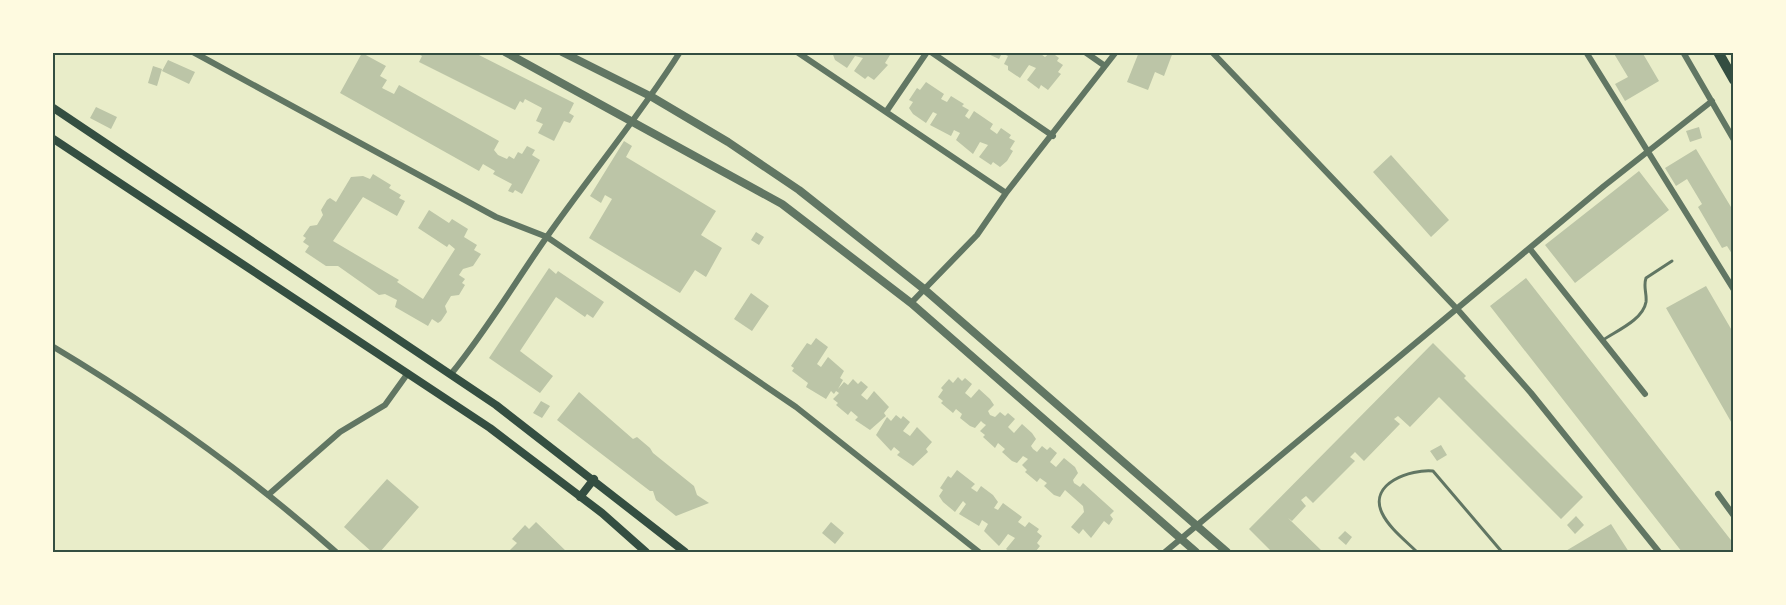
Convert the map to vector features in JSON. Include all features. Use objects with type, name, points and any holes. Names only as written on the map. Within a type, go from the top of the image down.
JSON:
[{"type":"highway","points":[[1718,52],[1734,80]]},
{"type":"main road","points":[[52,107],[451,374],[594,479],[685,552]]},
{"type":"main road","points":[[52,138],[490,428],[580,497],[646,552]]},
{"type":"main road","points":[[580,497],[594,479]]},
{"type":"street","points":[[193,52],[496,217],[547,237],[796,407],[979,552]]},
{"type":"street","points":[[505,52],[782,204],[911,303],[1196,552]]},
{"type":"street","points":[[562,52],[652,97],[728,142],[799,190],[924,289],[1227,552]]},
{"type":"street","points":[[451,374],[492,320],[547,237],[652,97],[680,52]]},
{"type":"street","points":[[797,52],[1006,193]]},
{"type":"street","points":[[886,112],[929,52],[1053,136]]},
{"type":"street","points":[[1085,52],[1105,66]]},
{"type":"street","points":[[911,303],[977,235],[1006,193],[1053,136],[1116,52]]},
{"type":"street","points":[[1212,52],[1458,310],[1531,393],[1659,552]]},
{"type":"street","points":[[1586,52],[1734,290]]},
{"type":"street","points":[[1683,52],[1734,140]]},
{"type":"street","points":[[1166,552],[1646,151],[1712,101]]},
{"type":"street","points":[[1530,249],[1645,394]]},
{"type":"street","points":[[52,346],[132,394],[206,446],[336,552]]},
{"type":"street","points":[[268,495],[340,432],[385,405],[408,373]]},
{"type":"street","points":[[1718,494],[1734,516]]},
{"type":"lane","points":[[1603,340],[1638,316],[1644,309],[1646,298],[1643,288],[1646,278],[1672,261]]},
{"type":"lane","points":[[1417,552],[1383,515],[1380,506],[1381,496],[1389,484],[1405,473],[1419,470],[1433,471],[1502,552]]},
{"type":"building","points":[[415,52],[473,52],[574,103],[569,113],[574,116],[570,123],[564,121],[554,141],[538,133],[543,124],[536,121],[542,108],[525,99],[523,103],[520,101],[515,110],[419,62],[422,56]]},
{"type":"building","points":[[832,52],[885,52],[890,55],[885,63],[888,65],[874,80],[868,76],[865,79],[854,71],[863,58],[855,56],[847,68],[835,60]]},
{"type":"building","points":[[984,52],[1038,52],[1045,57],[1051,52],[1059,58],[1057,61],[1063,65],[1058,72],[1061,74],[1048,90],[1041,85],[1039,89],[1027,80],[1036,68],[1029,65],[1020,78],[1008,70],[1008,66],[1004,64],[1008,56],[1002,53],[999,59]]},
{"type":"building","points":[[1139,52],[1173,52],[1164,76],[1155,72],[1148,90],[1127,82]]},
{"type":"building","points":[[1613,52],[1642,52],[1659,81],[1625,101],[1615,84],[1628,77]]},
{"type":"building","points":[[362,53],[386,66],[380,76],[387,80],[382,88],[394,94],[399,85],[499,141],[494,150],[498,155],[514,159],[518,152],[522,154],[527,146],[535,150],[532,155],[540,160],[522,194],[515,190],[513,193],[508,191],[512,184],[493,174],[495,171],[483,164],[479,171],[340,93]]},
{"type":"building","points":[[168,60],[195,72],[189,84],[162,71]]},
{"type":"building","points":[[153,66],[162,69],[157,86],[148,83]]},
{"type":"building","points":[[926,82],[944,94],[941,99],[947,102],[951,96],[964,104],[962,106],[969,110],[965,116],[969,119],[974,111],[993,124],[990,129],[997,134],[1001,128],[1011,135],[1009,138],[1015,141],[1010,149],[1013,151],[1007,161],[1000,167],[993,162],[991,165],[979,157],[988,145],[980,142],[973,154],[956,140],[960,133],[954,130],[951,136],[930,125],[937,114],[933,112],[926,123],[913,114],[909,108],[913,102],[909,100],[917,88],[920,90]]},
{"type":"building","points":[[96,107],[117,117],[111,129],[90,118]]},
{"type":"building","points":[[1699,127],[1702,138],[1690,142],[1686,131]]},
{"type":"building","points":[[624,141],[632,146],[626,157],[716,211],[701,235],[722,248],[706,277],[695,270],[680,293],[589,238],[612,199],[605,195],[601,203],[590,196]]},
{"type":"building","points":[[1696,149],[1734,212],[1734,257],[1727,246],[1722,248],[1698,207],[1702,204],[1687,179],[1676,186],[1665,168]]},
{"type":"building","points":[[1391,155],[1449,220],[1431,237],[1373,172]]},
{"type":"building","points":[[1639,171],[1669,210],[1575,283],[1545,245]]},
{"type":"building","points":[[373,174],[391,185],[389,188],[401,195],[399,198],[405,201],[397,216],[363,197],[333,241],[399,280],[397,282],[423,299],[455,249],[449,244],[447,247],[418,228],[429,210],[449,223],[452,219],[468,229],[464,237],[477,245],[474,250],[481,254],[473,266],[463,269],[459,275],[465,279],[462,283],[465,285],[459,295],[451,296],[445,306],[447,312],[438,323],[432,319],[428,326],[395,307],[397,300],[385,294],[379,295],[338,266],[326,266],[305,252],[309,246],[303,242],[306,238],[303,236],[310,226],[317,225],[323,215],[321,210],[327,200],[330,198],[336,202],[351,177],[363,176],[370,179]]},
{"type":"building","points":[[756,232],[764,237],[759,245],[751,240]]},
{"type":"building","points":[[549,268],[556,274],[558,271],[604,302],[593,318],[587,314],[585,317],[556,297],[520,351],[553,376],[540,393],[489,358]]},
{"type":"building","points":[[1526,278],[1734,544],[1734,552],[1682,552],[1490,306]]},
{"type":"building","points":[[1706,286],[1734,334],[1734,427],[1666,308]]},
{"type":"building","points":[[751,293],[769,306],[752,331],[734,319]]},
{"type":"building","points":[[816,338],[828,347],[817,364],[821,367],[828,357],[844,371],[840,378],[843,380],[838,389],[844,382],[848,385],[853,379],[858,384],[861,381],[868,387],[861,395],[867,400],[874,391],[889,407],[884,413],[886,416],[870,430],[855,420],[858,417],[851,411],[848,415],[836,405],[838,403],[833,399],[839,393],[836,391],[834,394],[831,391],[826,399],[806,387],[808,383],[792,371],[794,368],[791,366],[807,343],[811,345]]},
{"type":"building","points":[[1433,343],[1466,376],[1464,378],[1583,497],[1561,519],[1439,397],[1410,427],[1398,416],[1394,419],[1400,424],[1364,461],[1355,452],[1350,457],[1355,461],[1313,503],[1306,496],[1301,500],[1306,506],[1292,521],[1288,518],[1323,552],[1272,552],[1249,529]]},
{"type":"building","points":[[958,377],[962,381],[965,378],[972,384],[965,393],[971,398],[979,389],[990,399],[994,405],[988,411],[990,415],[995,417],[1000,412],[1005,416],[1008,413],[1015,419],[1008,427],[1014,433],[1022,424],[1032,433],[1036,439],[1031,446],[1033,449],[1037,452],[1042,446],[1047,450],[1050,447],[1057,453],[1050,462],[1056,467],[1064,458],[1075,467],[1078,473],[1073,480],[1074,483],[1080,487],[1083,483],[1114,511],[1110,515],[1113,519],[1109,525],[1104,521],[1091,538],[1083,529],[1079,534],[1071,527],[1084,512],[1083,506],[1065,490],[1060,497],[1054,495],[1044,486],[1047,483],[1040,478],[1037,482],[1025,472],[1027,470],[1022,465],[1028,459],[1023,456],[1017,463],[1002,452],[1005,449],[998,443],[995,448],[983,437],[985,435],[980,431],[986,425],[981,421],[975,428],[970,426],[960,418],[962,414],[956,409],[953,413],[941,403],[943,401],[938,397],[943,390],[941,388],[949,379],[953,383]]},
{"type":"building","points":[[579,392],[633,439],[637,437],[650,448],[653,453],[694,486],[697,495],[709,503],[676,516],[656,500],[653,491],[557,420]]},
{"type":"building","points":[[541,401],[550,406],[542,418],[533,413]]},
{"type":"building","points":[[896,415],[901,419],[903,416],[910,422],[903,431],[910,436],[917,427],[932,442],[926,449],[928,452],[913,466],[897,455],[900,452],[894,447],[891,451],[876,435],[887,417],[891,421]]},
{"type":"building","points":[[1441,445],[1447,455],[1437,461],[1430,451]]},
{"type":"building","points":[[957,470],[975,484],[971,488],[977,492],[981,486],[993,495],[998,502],[994,508],[998,510],[1003,503],[1022,517],[1018,522],[1025,527],[1029,522],[1039,529],[1037,532],[1042,536],[1037,543],[1040,546],[1036,551],[1038,552],[1010,552],[1006,549],[1015,538],[1008,534],[999,546],[984,531],[988,524],[982,520],[979,526],[959,514],[966,504],[963,501],[955,512],[943,502],[939,496],[943,490],[940,488],[948,476],[951,478]]},
{"type":"building","points":[[387,479],[419,507],[380,552],[372,552],[344,527]]},
{"type":"building","points":[[1576,516],[1584,525],[1575,534],[1567,525]]},
{"type":"building","points":[[536,522],[567,552],[508,552],[517,543],[512,539],[525,525],[529,529]]},
{"type":"building","points":[[831,522],[844,533],[835,544],[822,533]]},
{"type":"building","points":[[1611,524],[1629,552],[1564,552]]},
{"type":"building","points":[[1345,531],[1352,537],[1346,545],[1338,538]]}]
